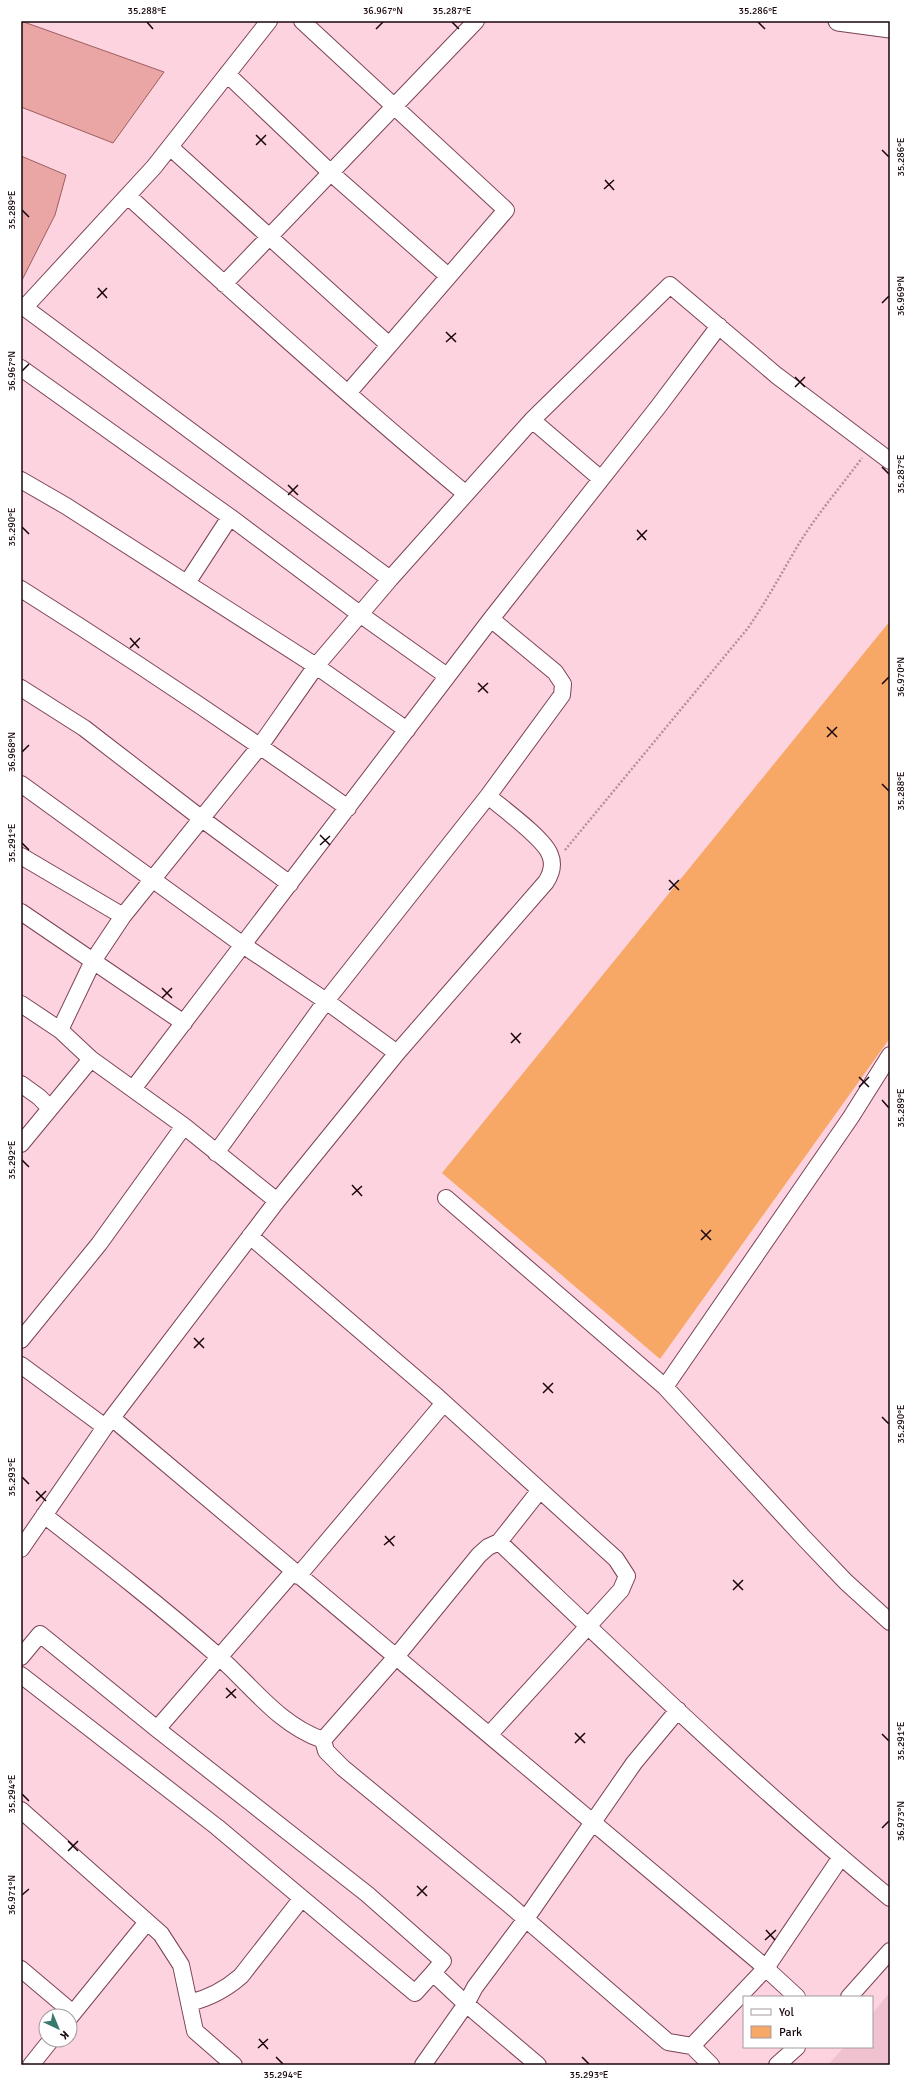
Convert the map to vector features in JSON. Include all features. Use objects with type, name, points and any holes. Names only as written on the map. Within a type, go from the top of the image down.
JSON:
[{"type":"street","points":[[268,21],[170,147],[128,196],[23,306],[390,579]]},
{"type":"street","points":[[302,21],[506,210],[348,393]]},
{"type":"street","points":[[224,284],[476,21]]},
{"type":"street","points":[[838,21],[890,28]]},
{"type":"street","points":[[227,74],[331,173],[448,276]]},
{"type":"street","points":[[170,147],[389,345]]},
{"type":"street","points":[[128,196],[224,284],[466,494]]},
{"type":"street","points":[[60,1030],[93,961],[123,916],[260,746],[316,666],[361,615],[390,579],[532,420],[670,286],[776,375],[890,461]]},
{"type":"street","points":[[133,1090],[447,676],[601,480],[719,326]]},
{"type":"street","points":[[21,368],[230,517],[361,615],[447,676]]},
{"type":"street","points":[[532,420],[601,480]]},
{"type":"street","points":[[21,480],[66,506],[316,666],[407,730]]},
{"type":"street","points":[[187,583],[230,517]]},
{"type":"street","points":[[21,589],[102,640],[260,746],[348,808]]},
{"type":"street","points":[[216,1153],[326,1001],[488,796],[562,695],[563,684],[555,672],[491,619]]},
{"type":"street","points":[[21,688],[84,728],[202,819],[290,884]]},
{"type":"street","points":[[21,784],[152,880],[243,945],[326,1001],[397,1053]]},
{"type":"street","points":[[21,1549],[109,1423],[277,1201],[397,1053],[550,876],[552,862],[550,855],[542,842],[488,796]]},
{"type":"street","points":[[21,856],[123,916]]},
{"type":"street","points":[[21,912],[184,1023]]},
{"type":"street","points":[[21,1004],[60,1030],[91,1059],[184,1126],[277,1201]]},
{"type":"street","points":[[665,1387],[847,1123],[890,1055]]},
{"type":"street","points":[[21,1144],[91,1059]]},
{"type":"street","points":[[21,1084],[39,1097],[50,1108]]},
{"type":"street","points":[[21,1340],[99,1244],[184,1126]]},
{"type":"street","points":[[446,1198],[665,1387],[846,1582],[890,1622]]},
{"type":"street","points":[[250,1236],[444,1403],[616,1559],[627,1576],[621,1590],[489,1734]]},
{"type":"street","points":[[21,1365],[109,1423],[296,1574],[395,1658],[489,1734],[766,1968],[796,1996]]},
{"type":"street","points":[[157,1729],[219,1657],[296,1574],[444,1403]]},
{"type":"street","points":[[323,1740],[395,1658],[479,1556],[488,1547],[499,1542],[540,1490]]},
{"type":"street","points":[[44,1516],[126,1579],[219,1657],[284,1720],[308,1735],[323,1740]]},
{"type":"street","points":[[499,1542],[678,1710],[841,1857],[890,1898]]},
{"type":"street","points":[[21,1675],[217,1827],[415,1993],[443,1961],[373,1899],[157,1729],[40,1634],[23,1649]]},
{"type":"street","points":[[429,2063],[475,1987],[594,1823],[634,1763],[678,1710]]},
{"type":"street","points":[[323,1740],[326,1751],[343,1768],[668,2042],[692,2046],[711,2065]]},
{"type":"street","points":[[21,1810],[161,1934],[181,1965],[195,2031],[234,2065]]},
{"type":"street","points":[[692,2046],[766,1968],[841,1857]]},
{"type":"street","points":[[189,2003],[212,1997],[232,1984],[241,1976],[302,1898]]},
{"type":"street","points":[[78,2008],[147,1922]]},
{"type":"street","points":[[850,1996],[890,1951]]},
{"type":"street","points":[[21,1969],[64,2008]]},
{"type":"street","points":[[433,1973],[466,2004],[538,2065]]},
{"type":"street","points":[[31,2065],[45,2048]]},
{"type":"street","points":[[776,2065],[794,2055]]},
{"type":"path","points":[[552,862],[564,851],[748,628],[773,590],[794,552],[812,524],[871,447]]},
{"type":"shaded area","points":[[890,1992],[890,2065],[828,2065],[843,2048],[873,2048],[873,2013]]},
{"type":"green space","points":[[890,621],[890,1038],[660,1359],[442,1173]]},
{"type":"building","points":[[21,21],[164,72],[113,143],[21,107]]},
{"type":"building","points":[[21,156],[66,175],[55,215],[21,282]]}]
